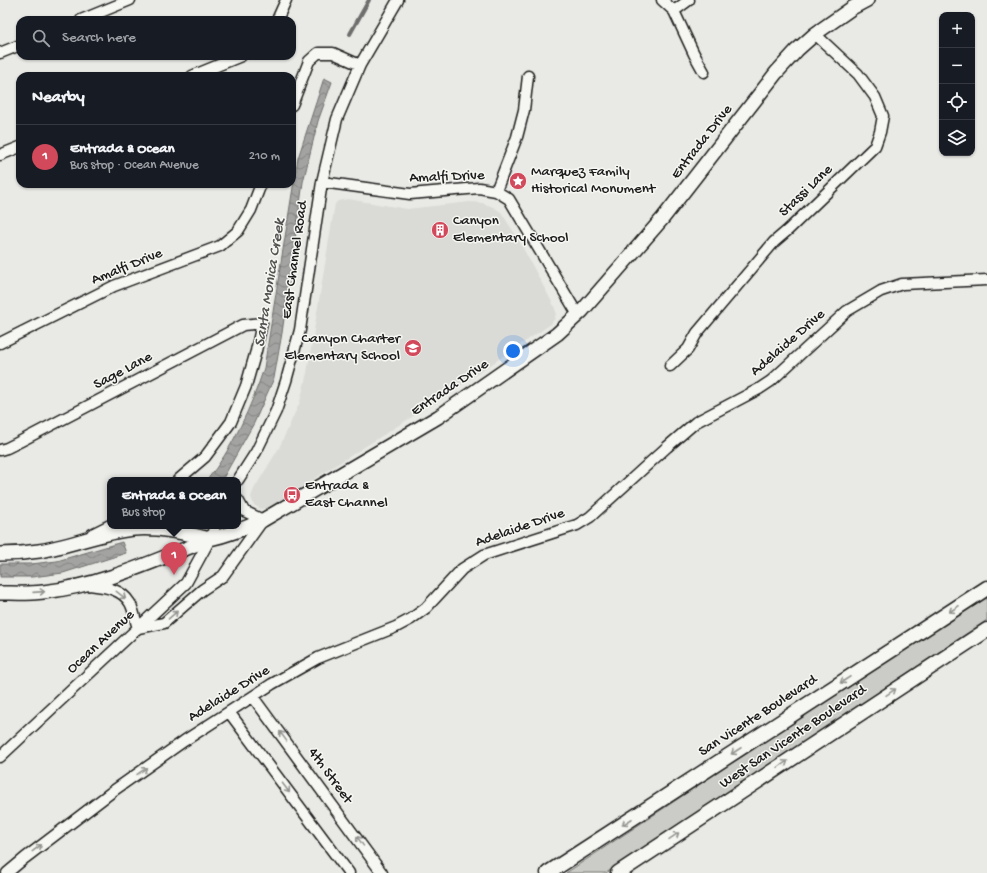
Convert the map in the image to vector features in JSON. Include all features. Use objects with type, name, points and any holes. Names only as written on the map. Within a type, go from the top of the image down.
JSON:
[{"type":"main road","name":"San Vicente Boulevard","points":[[548,873],[987,588]]},
{"type":"main road","name":"West San Vicente Boulevard","points":[[618,873],[987,630]]},
{"type":"street","points":[[91,16],[130,0]]},
{"type":"street","points":[[279,16],[286,0]]},
{"type":"street","name":"East Channel Road","points":[[240,477],[260,445],[276,411],[300,330],[322,182],[337,119],[360,64],[398,0]]},
{"type":"street","points":[[662,0],[674,11],[704,72]]},
{"type":"street","points":[[674,11],[689,0]]},
{"type":"street","name":"Entrada Drive","points":[[0,593],[42,592],[85,584],[119,574],[210,539],[225,536],[263,520],[438,417],[557,334],[578,315],[663,218],[776,74],[797,50],[815,34],[852,8],[867,0]]},
{"type":"street","name":"Stassi Lane","points":[[670,366],[688,349],[697,333],[774,242],[875,146],[880,132],[883,116],[875,97],[858,74],[815,34]]},
{"type":"street","points":[[0,53],[16,47]]},
{"type":"street","points":[[296,95],[309,61],[318,53],[333,53],[360,64]]},
{"type":"street","points":[[202,72],[231,60]]},
{"type":"street","points":[[496,191],[517,137],[524,110],[528,76]]},
{"type":"street","points":[[0,155],[16,149]]},
{"type":"street","name":"Amalfi Drive","points":[[322,182],[410,194],[479,188],[496,191],[509,199],[578,315]]},
{"type":"street","name":"Amalfi Drive","points":[[0,343],[114,286],[220,246],[238,231],[251,210],[259,188]]},
{"type":"street","name":"Adelaide Drive","points":[[7,873],[113,791],[184,741],[272,684],[318,658],[396,627],[411,619],[426,608],[462,569],[473,561],[577,525],[590,517],[696,422],[759,389],[771,381],[847,311],[881,291],[902,284],[987,280]]},
{"type":"street","name":"Sage Lane","points":[[0,450],[21,441],[243,325],[262,324],[246,386],[231,422],[205,457],[182,477]]},
{"type":"street","points":[[85,584],[108,588],[124,596],[130,604],[138,628],[164,623],[202,590],[223,576],[263,520],[244,511],[241,506]]},
{"type":"street","points":[[77,542],[107,527]]},
{"type":"street","points":[[0,554],[41,551],[134,529],[176,529],[210,539],[214,529]]},
{"type":"street","name":"Ocean Avenue","points":[[0,757],[186,583],[210,539]]},
{"type":"street","name":"4th Street","points":[[253,697],[382,873]]},
{"type":"street","points":[[228,712],[349,873]]},
{"type":"shaded area","name":"Canyon Charter Elementary School","points":[[348,199],[407,209],[470,202],[482,203],[493,207],[501,212],[517,237],[553,304],[556,312],[555,318],[551,324],[437,401],[268,508],[261,509],[254,505],[251,497],[254,489],[279,448],[300,402],[307,373],[335,204],[338,201]]},
{"type":"shaded area","points":[[987,594],[987,620],[606,873],[566,873]]},
{"type":"water","points":[[324,78],[332,82],[318,121],[303,182],[282,333],[274,378],[254,423],[224,477],[209,477],[233,441],[254,397],[264,368],[293,188],[296,188],[298,158]]},
{"type":"water","points":[[122,542],[126,553],[63,573],[32,577],[0,577],[0,564],[31,564],[57,561]]},
{"type":"waterway","name":"Santa Monica Creek","points":[[350,34],[369,0]]},
{"type":"place","name":"Marquez Family Historical Monument","points":[[518,181]]},
{"type":"place","name":"Canyon Elementary School","points":[[440,230]]},
{"type":"place","name":"Canyon Charter Elementary School","points":[[413,348]]},
{"type":"place","name":"Entrada & East Channel","points":[[292,495]]},
{"type":"place","name":"Entrada & Ocean","points":[[174,575]]}]
